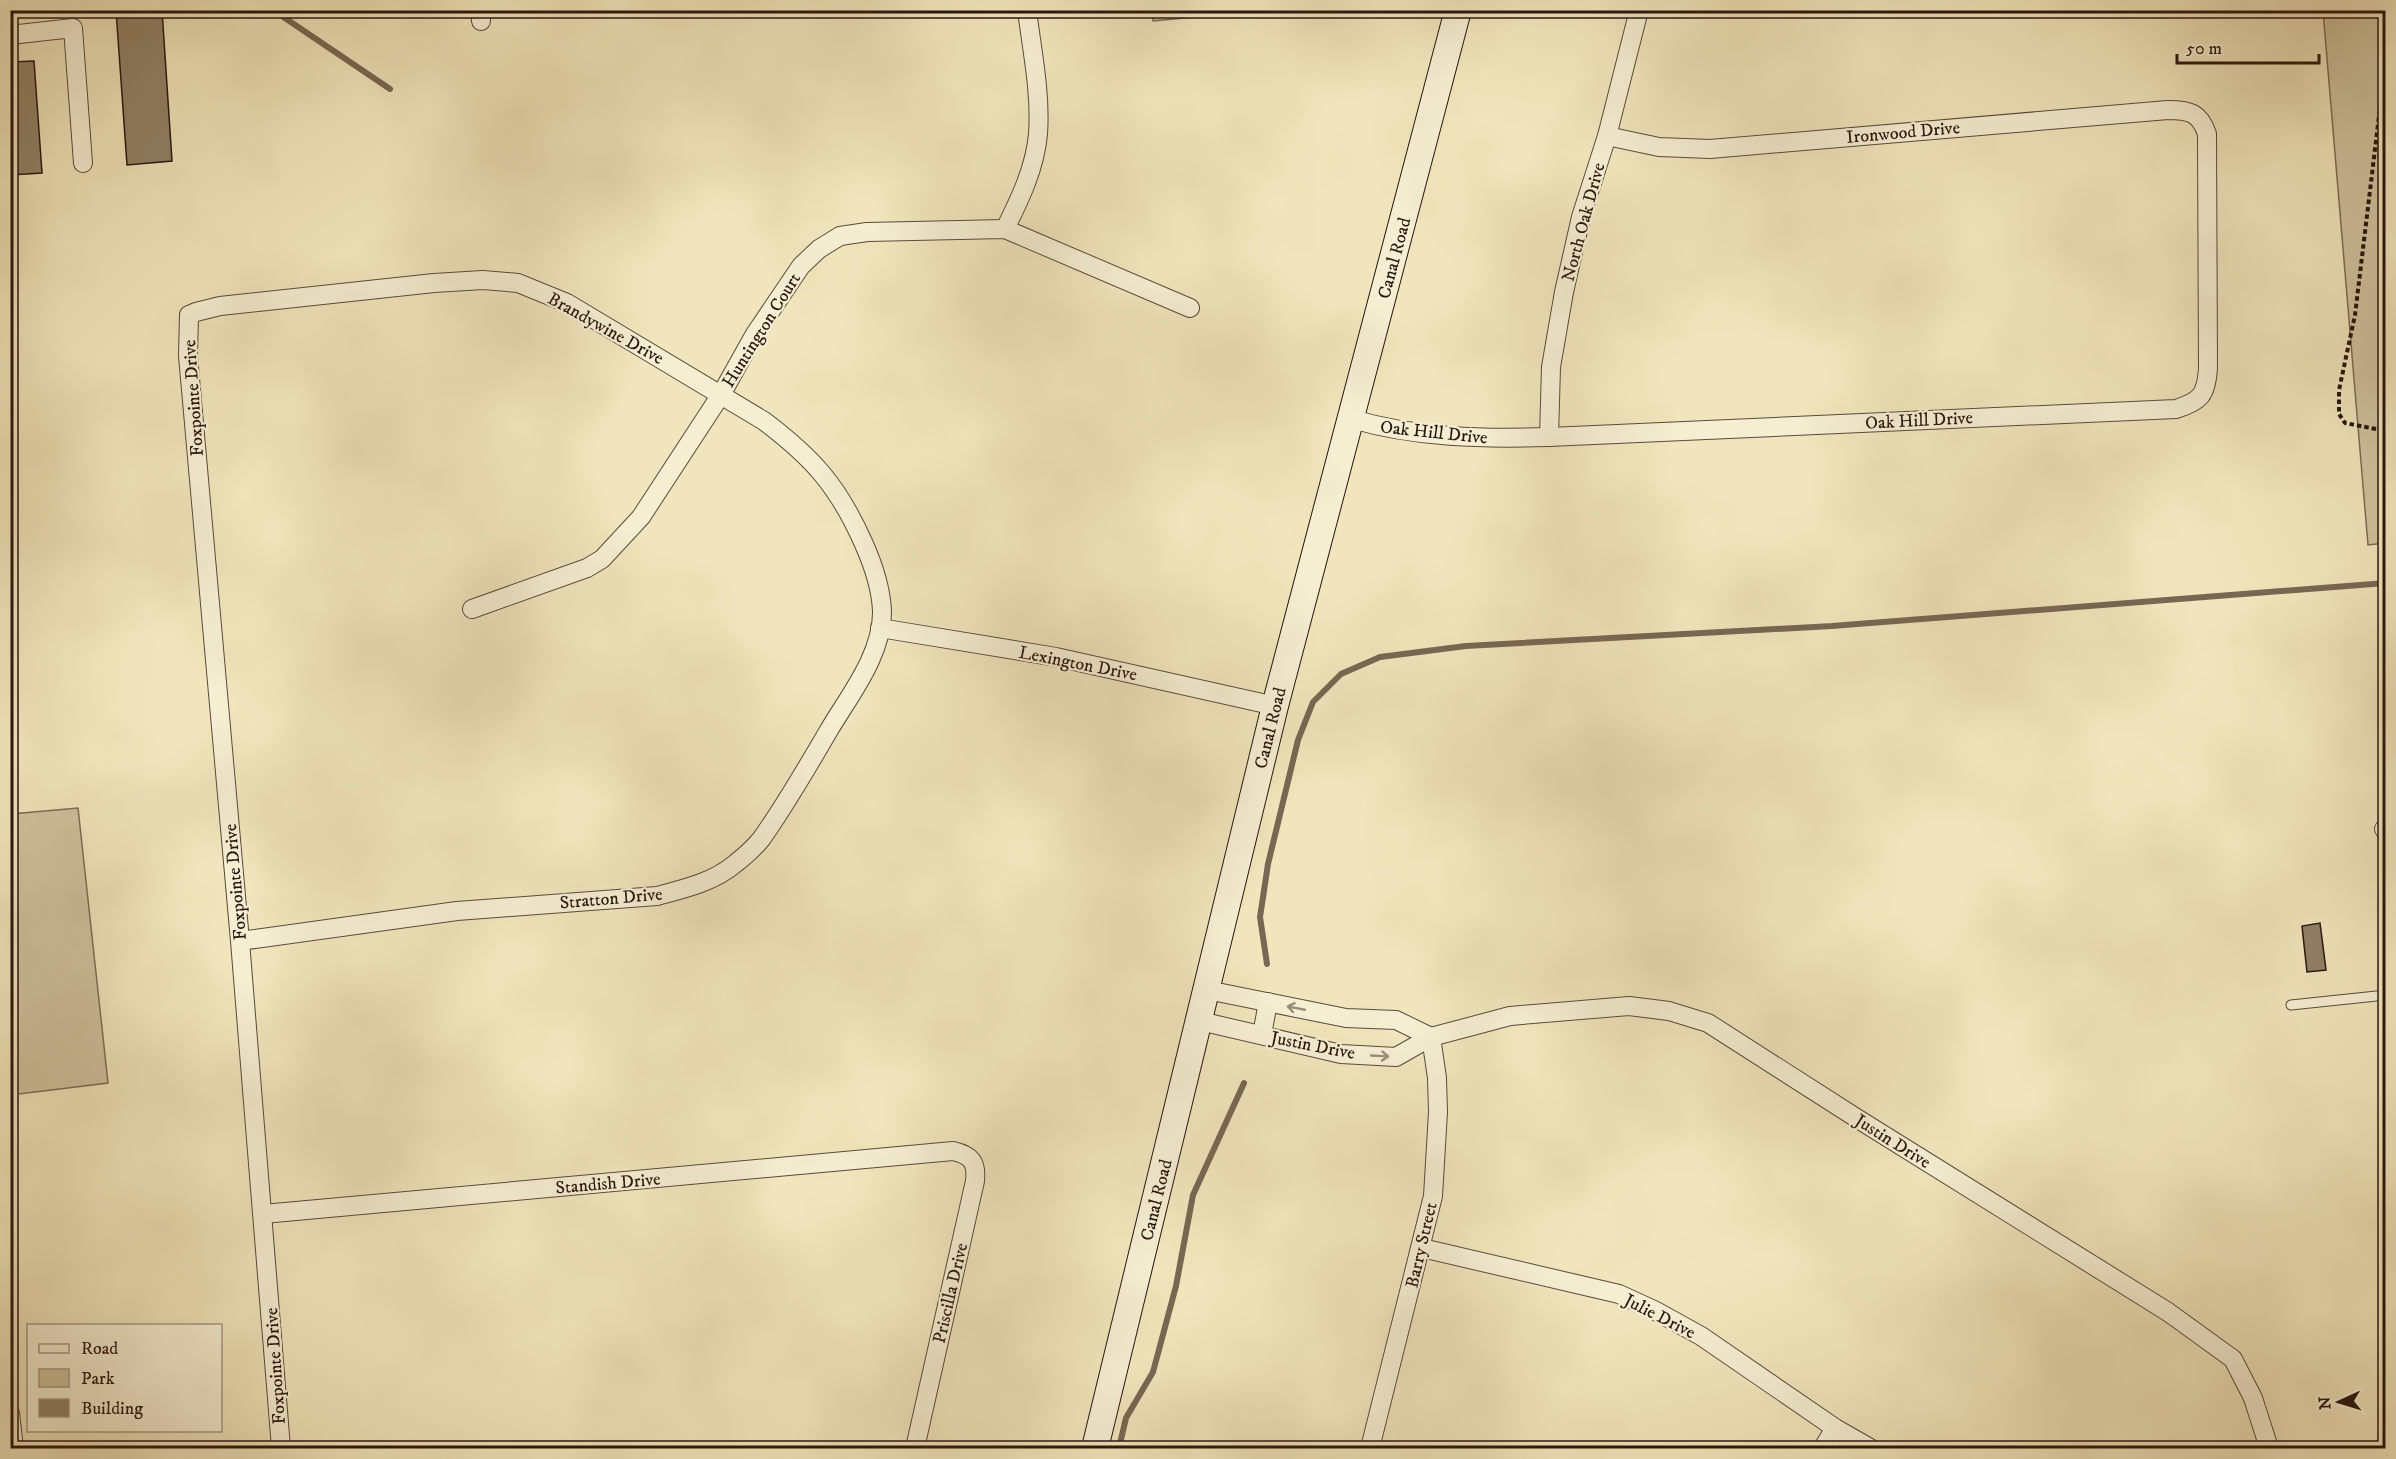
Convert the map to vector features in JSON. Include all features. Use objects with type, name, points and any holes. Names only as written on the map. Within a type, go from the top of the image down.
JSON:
[{"type":"street","points":[[1005,229],[1026,185],[1038,135],[1039,106],[1027,10]]},
{"type":"street","name":"Canal Road","points":[[1095,1449],[1275,706],[1458,10]]},
{"type":"street","name":"North Oak Drive","points":[[1549,437],[1551,367],[1564,292],[1581,217],[1607,136],[1639,10]]},
{"type":"street","points":[[10,35],[73,28],[83,163]]},
{"type":"street","name":"Ironwood Drive","points":[[1607,136],[1659,147],[1710,149],[2168,110],[2192,113],[2199,117]]},
{"type":"street","name":"Oak Hill Drive","points":[[1352,419],[1385,429],[1449,437],[1491,439],[2176,409],[2194,403],[2204,391],[2208,369],[2207,134],[2199,117]]},
{"type":"street","name":"Huntington Court","points":[[472,609],[587,568],[602,559],[641,517],[722,393],[754,334],[801,266],[819,249],[840,236],[867,232],[1005,229],[1190,308]]},
{"type":"street","name":"Brandywine Drive","points":[[189,315],[220,306],[434,283],[483,280],[518,283],[567,303],[722,393],[791,442],[835,489],[848,509],[870,558],[880,596],[880,628]]},
{"type":"street","name":"Foxpointe Drive","points":[[189,315],[188,356],[240,941],[281,1449]]},
{"type":"street","name":"Stratton Drive","points":[[240,941],[457,911],[657,896],[687,889],[710,879],[735,865],[760,840],[806,769],[864,671],[880,628]]},
{"type":"street","name":"Lexington Drive","points":[[880,628],[1056,657],[1275,706]]},
{"type":"street","name":"Justin Drive","points":[[1207,990],[1346,1018],[1396,1020],[1431,1037]]},
{"type":"street","name":"Justin Drive","points":[[1262,1035],[1268,1002]]},
{"type":"street","name":"Justin Drive","points":[[1200,1021],[1341,1054],[1396,1056],[1431,1037],[1510,1016],[1629,1006],[1669,1011],[1708,1023],[2168,1312],[2233,1359],[2253,1398],[2270,1449]]},
{"type":"street","name":"Barry Street","points":[[1370,1449],[1434,1196],[1438,1112],[1437,1078],[1431,1037]]},
{"type":"street","name":"Standish Drive","points":[[263,1214],[953,1151]]},
{"type":"street","name":"Priscilla Drive","points":[[913,1448],[975,1181],[974,1162],[969,1156],[953,1151]]},
{"type":"street","name":"Julie Drive","points":[[1422,1248],[1620,1294],[1701,1336],[1835,1428],[1870,1449]]},
{"type":"street","points":[[10,1413],[14,1449]]},
{"type":"street","points":[[1823,1449],[1835,1428]]},
{"type":"street","points":[[913,1448],[921,1449]]},
{"type":"lane","points":[[2291,1005],[2385,995]]},
{"type":"path","points":[[2385,58],[2355,315],[2339,390],[2339,414],[2345,423],[2385,431]]},
{"type":"green space","points":[[1152,10],[1263,11],[1153,21]]},
{"type":"green space","points":[[2323,11],[2385,11],[2385,543],[2368,545]]},
{"type":"green space","points":[[78,808],[108,1083],[11,1095],[11,814]]},
{"type":"building","points":[[116,10],[162,10],[172,161],[127,165]]},
{"type":"building","points":[[34,61],[42,173],[10,175],[10,62]]},
{"type":"building","points":[[2320,923],[2326,970],[2307,972],[2302,926]]},
{"type":"waterway","points":[[273,10],[390,89]]},
{"type":"waterway","points":[[1267,964],[1260,917],[1268,864],[1298,740],[1313,702],[1341,674],[1380,657],[1466,646],[1832,626],[2386,583]]},
{"type":"waterway","points":[[1119,1448],[1126,1418],[1153,1372],[1176,1286],[1193,1195],[1244,1083]]}]
